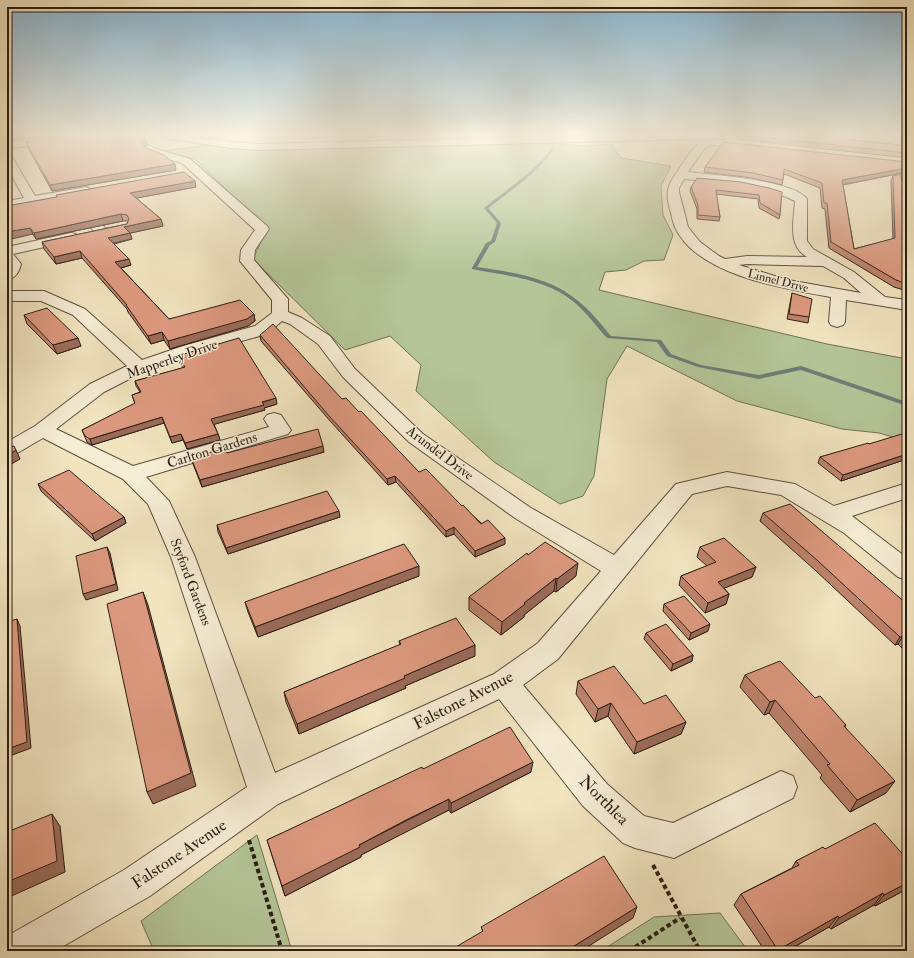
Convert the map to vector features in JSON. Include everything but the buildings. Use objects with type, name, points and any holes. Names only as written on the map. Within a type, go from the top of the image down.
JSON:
[{"type":"street","points":[[20,180],[32,201]]},
{"type":"street","points":[[207,180],[262,229],[248,250],[247,261],[280,299],[280,315]]},
{"type":"street","name":"Linnel Drive","points":[[679,180],[673,188],[676,214],[682,229],[697,247],[722,263],[752,277],[783,284],[907,305]]},
{"type":"street","points":[[719,180],[760,185],[788,192],[801,199],[800,241],[808,252],[849,275],[880,301]]},
{"type":"street","points":[[7,205],[94,189]]},
{"type":"street","points":[[7,251],[98,228],[116,228]]},
{"type":"street","points":[[7,255],[14,264],[12,271],[7,276]]},
{"type":"street","points":[[722,263],[747,260],[827,262]]},
{"type":"street","points":[[837,322],[839,294]]},
{"type":"street","points":[[7,296],[44,296],[79,312],[139,367]]},
{"type":"street","name":"Mapperley Drive","points":[[7,451],[42,430],[97,388],[139,367],[189,350],[260,330],[280,315]]},
{"type":"street","name":"Arundel Drive","points":[[280,315],[296,321],[324,340],[349,373],[416,438],[523,513],[618,569]]},
{"type":"street","name":"Carlton Gardens","points":[[131,474],[280,430],[274,419]]},
{"type":"street","name":"Styford Gardens","points":[[42,430],[131,474],[158,501],[183,557],[266,793]]},
{"type":"street","name":"Falstone Avenue","points":[[18,951],[137,883],[266,793],[504,682],[548,651],[684,489],[727,479],[787,489],[852,527],[907,571]]},
{"type":"street","points":[[832,515],[907,490]]},
{"type":"street","name":"Northlea","points":[[504,682],[595,795],[635,831],[674,841],[781,788]]},
{"type":"path","points":[[240,811],[282,951]]},
{"type":"path","points":[[635,831],[680,918],[700,951]]},
{"type":"path","points":[[629,951],[680,918]]},
{"type":"green space","points":[[216,180],[664,180],[661,186],[663,215],[673,235],[664,260],[644,261],[626,270],[605,272],[599,290],[827,344],[907,359],[907,441],[879,433],[842,429],[737,401],[627,346],[607,379],[594,476],[583,496],[560,504],[494,462],[416,391],[421,365],[390,336],[345,350],[253,259],[267,229]]},
{"type":"green space","points":[[257,835],[292,951],[154,951],[141,921]]},
{"type":"green space","points":[[720,913],[748,951],[601,951],[654,917]]},
{"type":"waterway","points":[[523,180],[486,208],[499,223],[493,242],[488,244],[474,268],[524,277],[549,285],[560,290],[576,301],[609,337],[659,341],[669,355],[700,366],[759,377],[801,368],[907,404]]}]
